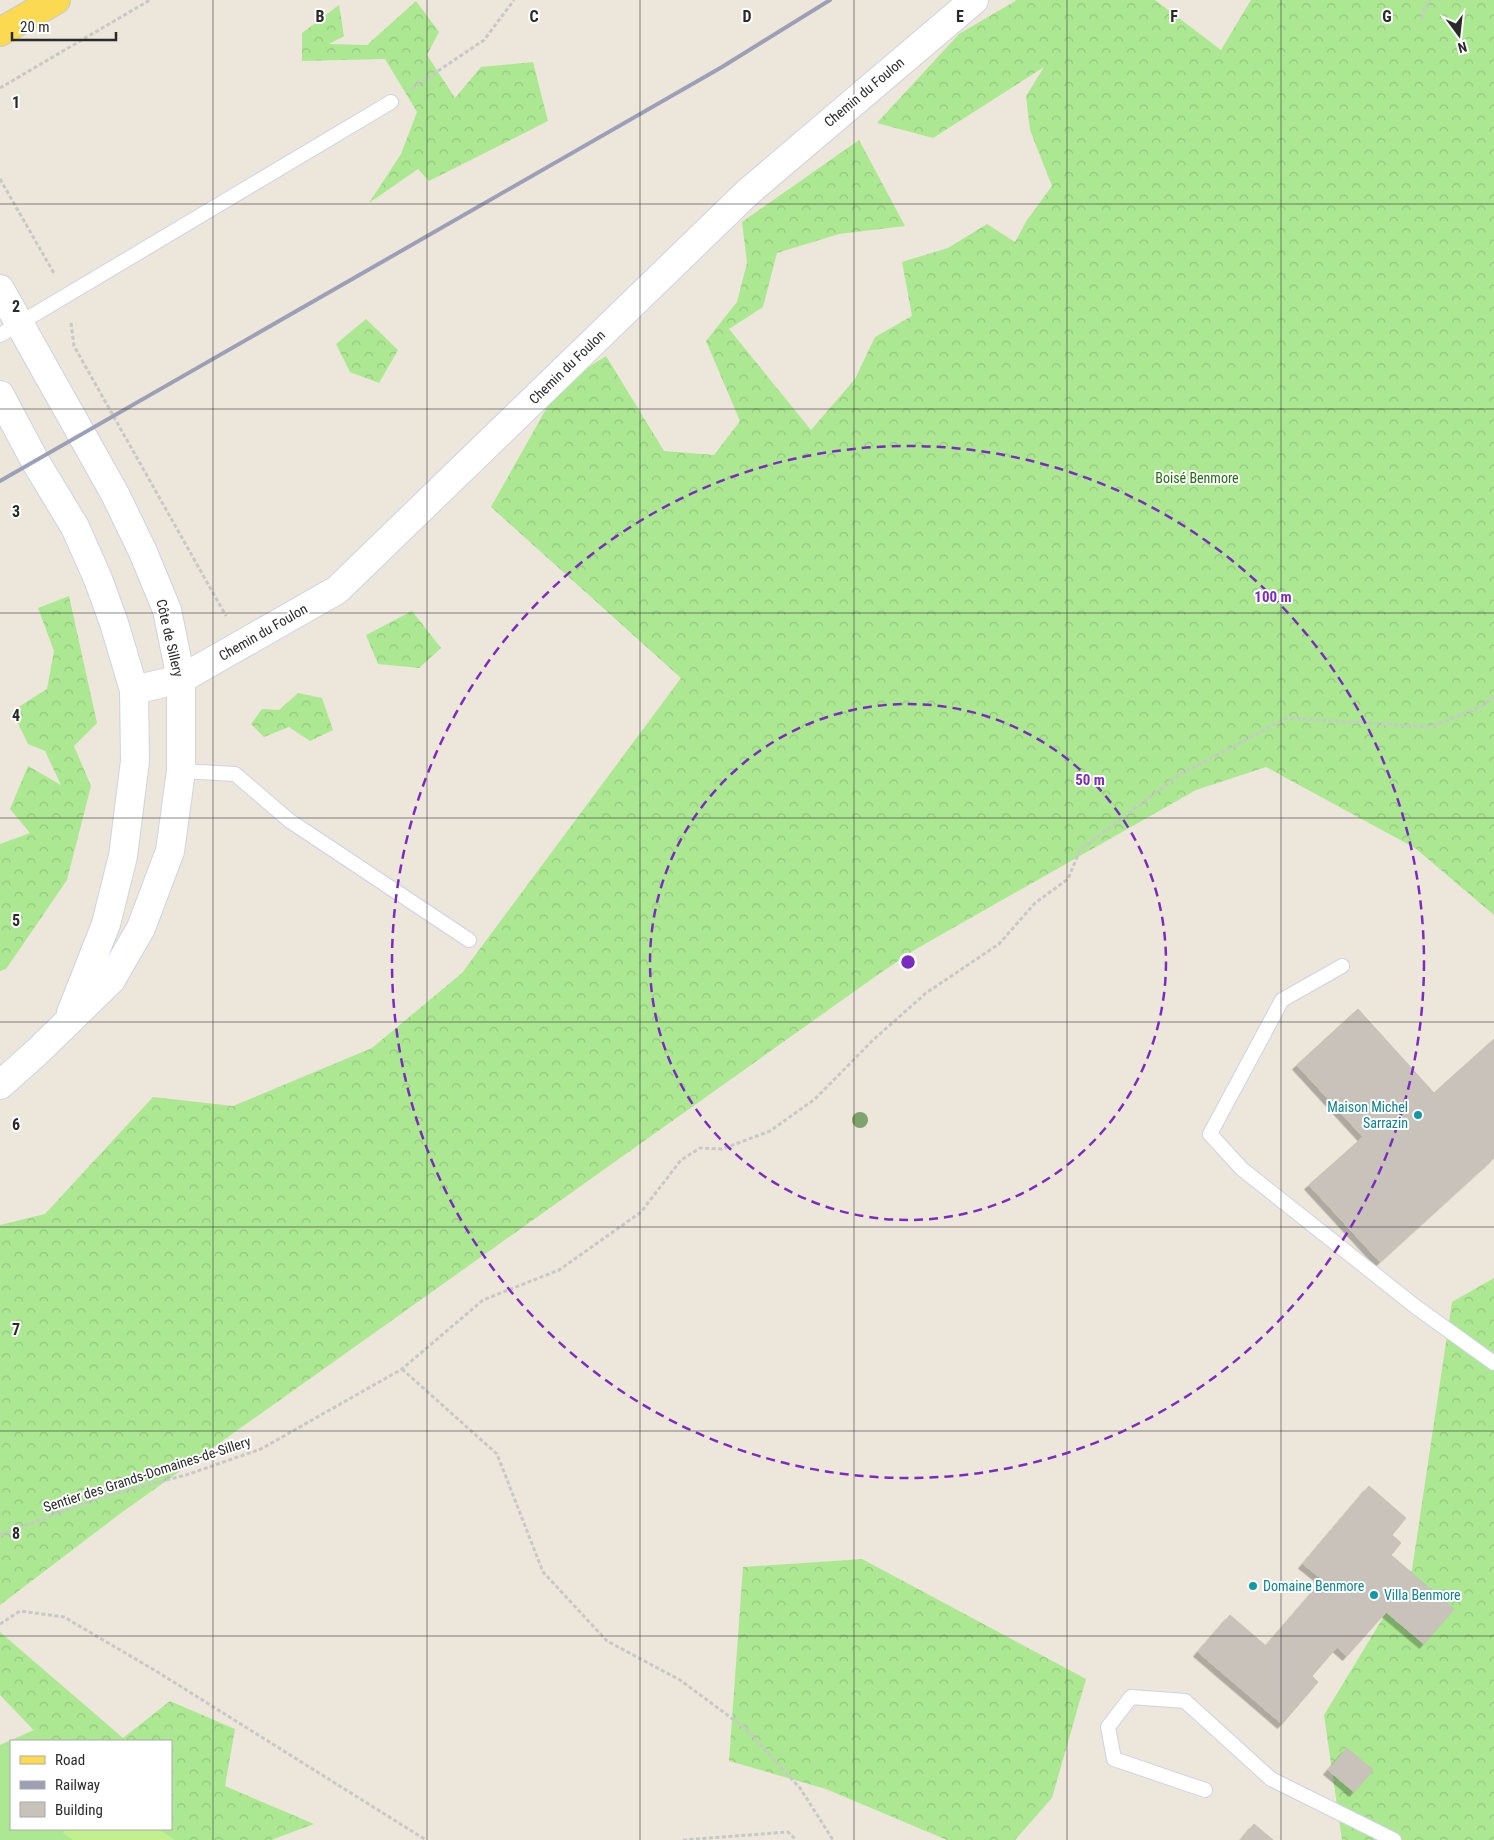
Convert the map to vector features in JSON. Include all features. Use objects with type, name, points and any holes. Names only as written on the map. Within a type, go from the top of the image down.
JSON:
[{"type":"main road","points":[[0,32],[56,0]]},
{"type":"street","name":"Chemin du Foulon","points":[[134,690],[181,679],[337,590],[747,193],[974,0]]},
{"type":"street","name":"Côte de Sillery","points":[[0,289],[10,330],[83,434],[143,552],[167,610],[181,679],[181,771],[170,851],[141,928],[111,980],[0,1085]]},
{"type":"street","name":"Côte de Sillery","points":[[0,395],[35,461],[75,527],[98,579],[114,623],[134,690],[135,761],[123,856],[106,924],[66,1024]]},
{"type":"lane","points":[[10,330],[391,102]]},
{"type":"lane","points":[[181,771],[235,774],[290,821],[468,940]]},
{"type":"lane","points":[[1342,966],[1282,1000],[1210,1134],[1242,1169],[1416,1307],[1494,1363]]},
{"type":"lane","points":[[1205,1790],[1114,1759],[1108,1727],[1131,1697],[1185,1701],[1271,1779],[1394,1840]]},
{"type":"path","points":[[0,88],[150,0]]},
{"type":"path","points":[[391,102],[484,40],[514,0]]},
{"type":"path","points":[[1423,19],[1422,14],[1430,0]]},
{"type":"path","points":[[0,179],[67,296],[74,346],[242,645]]},
{"type":"path","name":"Sentier des Grands-Domaines-de-Sillery","points":[[0,1535],[101,1497],[186,1475],[261,1449],[402,1369],[483,1300],[559,1270],[640,1212],[681,1160],[700,1148],[722,1149],[770,1130],[815,1099],[873,1040],[926,993],[999,944],[1035,903],[1068,879],[1080,850],[1178,775],[1287,718],[1430,727],[1480,707],[1494,698]]},
{"type":"path","points":[[402,1369],[496,1454],[543,1572],[608,1641],[680,1680],[745,1728],[800,1788],[833,1840]]},
{"type":"path","points":[[0,1624],[20,1611],[64,1617],[156,1671],[426,1840]]},
{"type":"path","points":[[683,1840],[788,1832],[796,1840]]},
{"type":"green space","name":"Boisé Benmore","points":[[1017,0],[1155,0],[1221,50],[1251,0],[1494,0],[1494,915],[1415,848],[1266,767],[1196,790],[916,949],[876,976],[121,1513],[0,1605],[0,1225],[45,1214],[153,1097],[233,1106],[372,1048],[462,973],[681,678],[491,507],[559,386],[606,356],[664,451],[714,455],[740,421],[706,341],[737,302],[747,263],[742,222],[859,140],[905,226],[839,234],[777,253],[763,307],[729,329],[811,430],[855,379],[875,337],[912,316],[902,262],[948,248],[987,224],[1015,242],[1027,220],[1052,186],[1030,130],[1026,96],[1044,67],[933,138],[877,123],[959,34]]},
{"type":"green space","points":[[416,1],[439,32],[427,55],[455,98],[481,67],[533,62],[548,121],[429,181],[418,169],[369,203],[401,154],[417,112],[385,59],[302,61],[302,33],[339,5],[344,36],[329,44],[367,45]]},
{"type":"green space","points":[[366,319],[398,350],[379,383],[350,372],[336,344]]},
{"type":"green space","points":[[69,596],[97,723],[74,746],[91,786],[67,880],[6,969],[0,971],[0,844],[30,833],[10,809],[28,766],[61,785],[45,751],[28,744],[12,711],[47,689],[54,651],[38,608]]},
{"type":"green space","points":[[412,611],[441,648],[419,668],[378,664],[366,635]]},
{"type":"green space","points":[[298,693],[322,698],[333,730],[310,741],[289,727],[264,737],[251,724],[262,709],[279,710]]},
{"type":"green space","points":[[1494,1278],[1494,1840],[1342,1840],[1324,1715],[1412,1570],[1452,1302]]},
{"type":"green space","points":[[862,1559],[1086,1679],[1052,1798],[1015,1840],[947,1840],[826,1789],[729,1761],[743,1567]]},
{"type":"green space","points":[[0,1632],[123,1738],[170,1701],[235,1729],[225,1786],[314,1824],[271,1840],[186,1840],[157,1830],[172,1830],[172,1740],[43,1740],[0,1695]]},
{"type":"green space","points":[[52,1722],[76,1740],[11,1740]]},
{"type":"green space","points":[[10,1741],[10,1830],[172,1829],[206,1840],[0,1840],[0,1745]]},
{"type":"green space","points":[[65,1830],[160,1830],[175,1840],[73,1840],[63,1833]]},
{"type":"building","name":"Maison Michel Sarrazin","points":[[1358,1009],[1434,1093],[1494,1039],[1494,1158],[1380,1262],[1309,1185],[1363,1137],[1297,1065]]},
{"type":"building","name":"Villa Benmore","points":[[1369,1486],[1406,1518],[1392,1535],[1401,1543],[1391,1555],[1454,1609],[1424,1644],[1386,1612],[1347,1656],[1337,1647],[1312,1676],[1318,1682],[1282,1724],[1198,1652],[1230,1615],[1266,1646],[1323,1580],[1303,1564]]},
{"type":"building","points":[[1347,1748],[1373,1770],[1354,1792],[1328,1770]]},
{"type":"building","points":[[1254,1824],[1273,1840],[1241,1840]]},
{"type":"railway","points":[[0,481],[722,67],[830,0]]},
{"type":"place","name":"Maison Michel Sarrazin","points":[[1418,1115]]},
{"type":"place","name":"Domaine Benmore","points":[[1253,1586]]},
{"type":"place","name":"Villa Benmore","points":[[1374,1595]]}]
